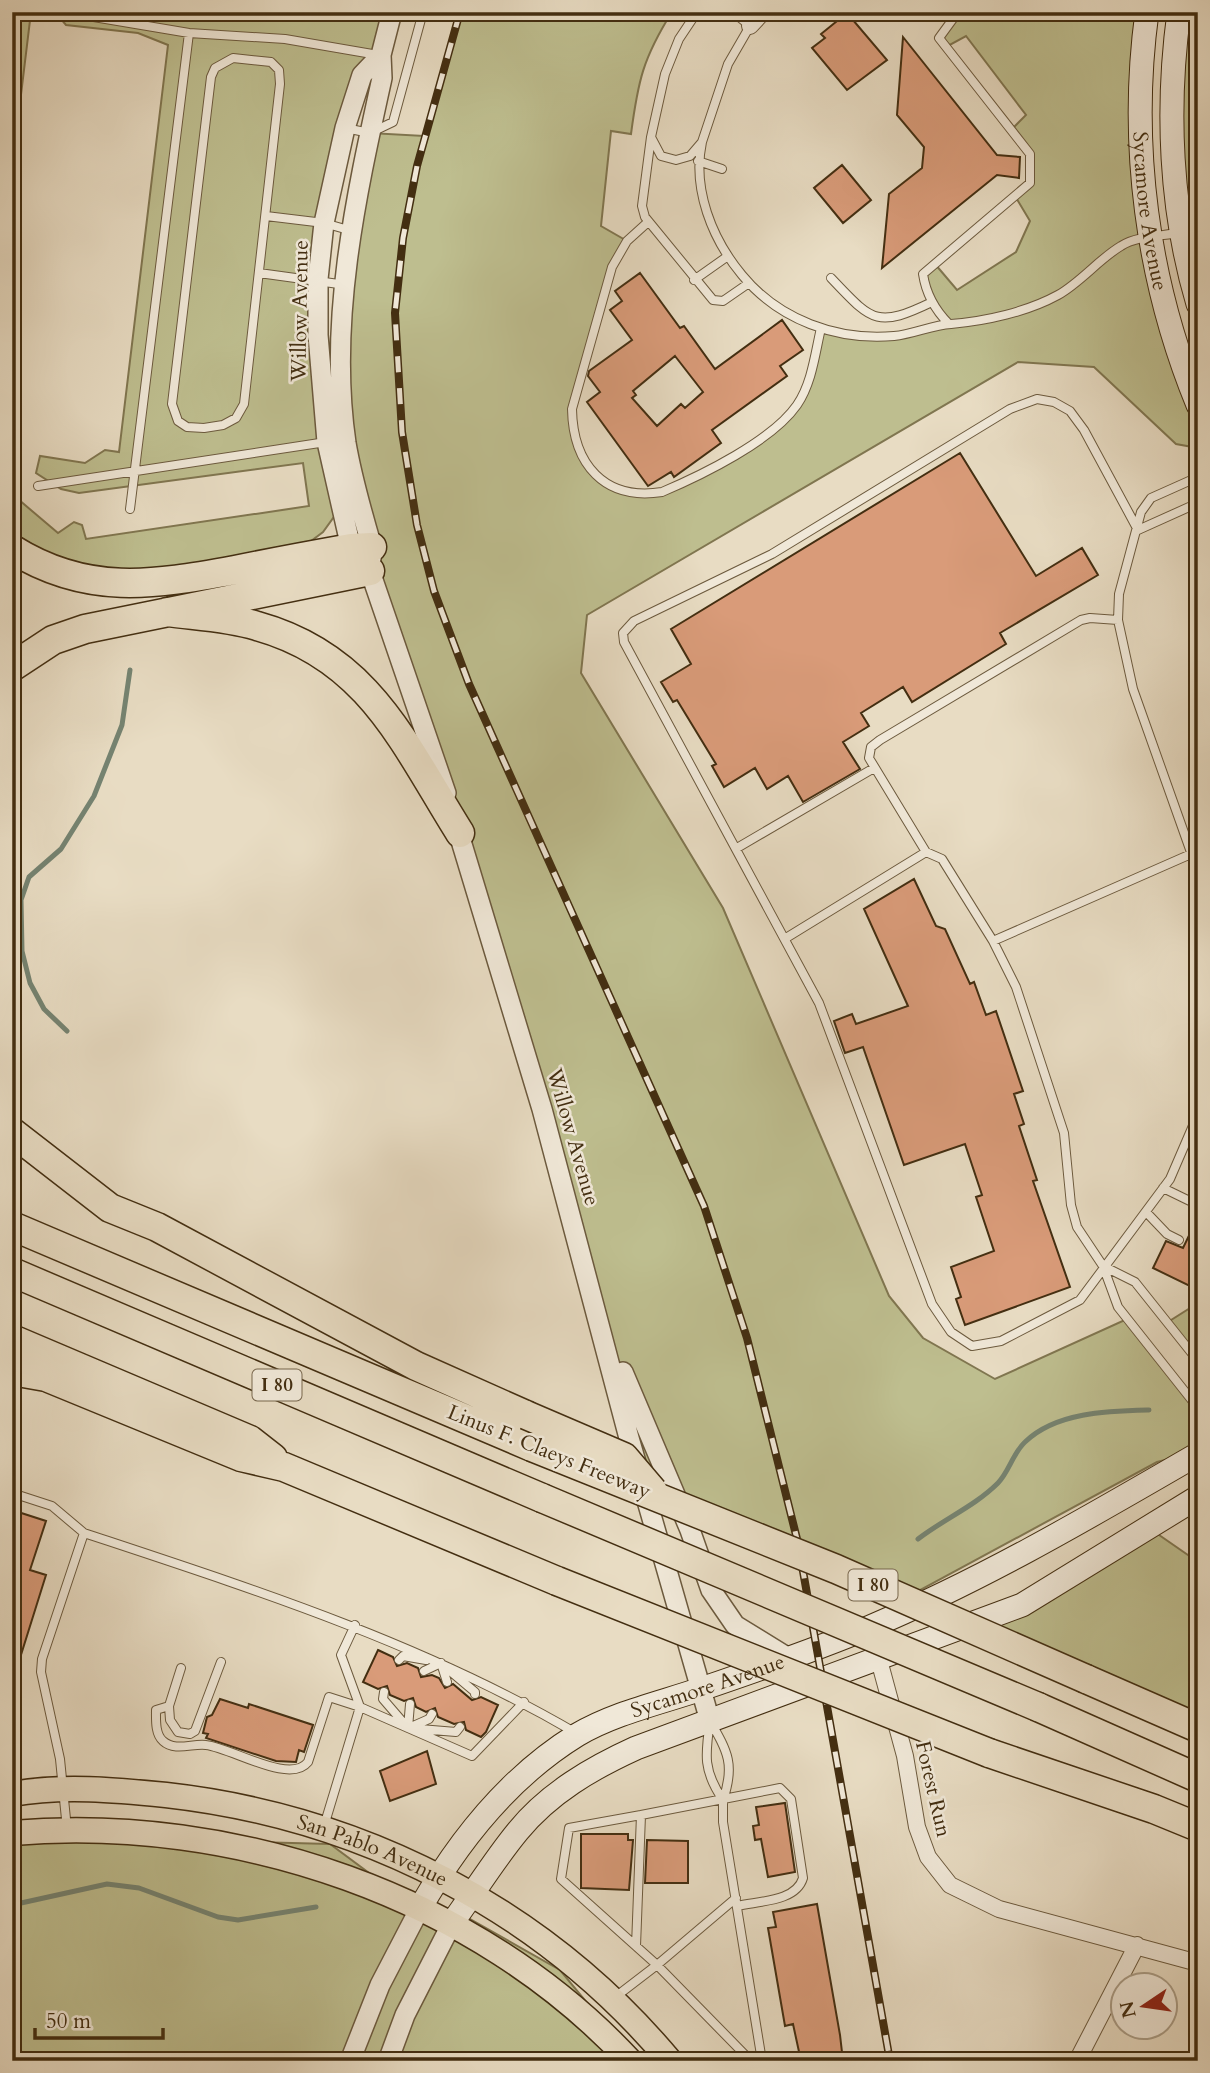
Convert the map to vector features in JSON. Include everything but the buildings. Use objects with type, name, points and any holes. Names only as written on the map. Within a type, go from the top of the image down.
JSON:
[{"type":"highway","points":[[12,549],[72,576],[99,582],[136,585],[364,555]]},
{"type":"highway","points":[[12,667],[64,636],[167,612],[364,555]]},
{"type":"highway","points":[[167,612],[256,625],[293,638],[327,659],[381,706],[460,833]]},
{"type":"highway","points":[[12,1111],[70,1166],[157,1227]]},
{"type":"highway","points":[[12,1132],[110,1208],[157,1227],[416,1366],[624,1457],[657,1496]]},
{"type":"highway","name":"Linus F. Claeys Freeway","points":[[12,1226],[532,1447],[836,1569],[1198,1728]]},
{"type":"highway","name":"Linus F. Claeys Freeway","points":[[12,1272],[1038,1707],[1198,1778]]},
{"type":"highway","points":[[12,1339],[250,1440],[284,1467]]},
{"type":"highway","points":[[12,1371],[46,1377],[241,1457],[284,1467],[556,1581],[989,1754],[1154,1809],[1198,1828]]},
{"type":"main road","name":"Sycamore Avenue","points":[[1147,12],[1138,122],[1151,238],[1165,304],[1198,405]]},
{"type":"main road","name":"Sycamore Avenue","points":[[1179,12],[1173,60],[1171,119],[1183,232],[1198,304]]},
{"type":"main road","name":"Sycamore Avenue","points":[[419,1910],[439,1875],[472,1829],[511,1786],[579,1734],[656,1703],[702,1689],[870,1626],[1076,1527],[1198,1454]]},
{"type":"main road","name":"Sycamore Avenue","points":[[452,1923],[518,1830],[573,1781],[600,1764],[636,1748],[1022,1605],[1198,1497]]},
{"type":"main road","name":"San Pablo Avenue","points":[[12,1794],[64,1789],[206,1800],[269,1812],[323,1829],[439,1875],[551,1945],[614,1998],[670,2061]]},
{"type":"main road","name":"San Pablo Avenue","points":[[12,1833],[67,1830],[151,1833],[226,1843],[298,1862],[452,1923],[559,1992],[594,2022],[630,2061]]},
{"type":"street","name":"Willow Avenue","points":[[336,442],[342,396],[346,285],[352,231],[382,78],[381,55],[392,12]]},
{"type":"street","points":[[750,26],[763,12]]},
{"type":"street","name":"Willow Avenue","points":[[381,55],[362,75],[345,128],[324,223],[318,279],[319,346],[336,442],[364,555],[460,833],[542,1109],[629,1438],[710,1721]]},
{"type":"street","points":[[593,1297],[640,1416],[690,1530],[711,1590],[735,1625],[787,1657]]},
{"type":"street","name":"Forest Run","points":[[870,1626],[905,1756],[917,1827],[928,1857],[950,1885],[999,1909],[1198,1963]]},
{"type":"street","name":"Sycamore Avenue","points":[[350,2061],[380,1985],[419,1910]]},
{"type":"street","name":"Sycamore Avenue","points":[[388,2061],[405,2015],[452,1923]]},
{"type":"street","points":[[1077,2061],[1137,1945]]},
{"type":"lane","points":[[64,12],[189,33],[285,39],[381,55]]},
{"type":"lane","points":[[345,128],[370,133],[393,122],[423,12]]},
{"type":"lane","points":[[697,12],[679,38],[664,74],[651,137],[642,206],[648,222],[713,300],[723,301],[749,283]]},
{"type":"lane","points":[[733,12],[750,26],[729,64],[698,161],[706,209],[728,256],[749,283],[776,306],[821,328],[859,336],[923,332],[949,324],[963,324],[1027,309],[1059,294],[1123,244],[1183,232]]},
{"type":"lane","points":[[949,324],[932,302],[923,274],[1030,183],[1030,154],[939,38],[958,12]]},
{"type":"lane","points":[[130,509],[189,33]]},
{"type":"lane","points":[[225,60],[271,62],[278,70],[280,84],[266,216],[244,404],[236,418],[223,425],[187,427],[178,421],[172,404],[211,76],[215,68],[225,60]]},
{"type":"lane","points":[[651,137],[661,156],[676,160],[690,156],[702,142]]},
{"type":"lane","points":[[698,161],[722,169]]},
{"type":"lane","points":[[266,216],[324,223],[352,231]]},
{"type":"lane","points":[[648,222],[627,241],[612,267],[572,409],[572,427],[584,461],[598,478],[612,487],[645,495],[662,492],[762,438],[797,405],[807,385],[821,328]]},
{"type":"lane","points":[[694,280],[728,256]]},
{"type":"lane","points":[[259,272],[346,285]]},
{"type":"lane","points":[[831,278],[861,310],[876,317],[891,319],[932,302]]},
{"type":"lane","points":[[1138,530],[1070,411],[1054,402],[1037,398],[1010,409],[772,554],[634,621],[623,633],[624,642],[819,1003],[932,1304],[951,1332],[972,1346],[1002,1341],[1080,1300],[1163,1188],[1198,1114]]},
{"type":"lane","points":[[38,486],[336,442]]},
{"type":"lane","points":[[1198,477],[1151,498],[1141,512],[1119,594],[1118,620],[1133,689],[1198,872]]},
{"type":"lane","points":[[1138,530],[1198,503]]},
{"type":"lane","points":[[1118,620],[1081,620],[880,740],[872,747],[869,758],[926,852],[942,859],[993,941],[1016,987],[1058,1109],[1069,1158],[1071,1205],[1077,1227],[1103,1266],[1118,1307],[1198,1408]]},
{"type":"lane","points":[[737,848],[874,768]]},
{"type":"lane","points":[[786,938],[926,852]]},
{"type":"lane","points":[[993,941],[1191,854]]},
{"type":"lane","points":[[1163,1188],[1198,1205]]},
{"type":"lane","points":[[1146,1212],[1167,1234],[1179,1240]]},
{"type":"lane","points":[[1103,1266],[1135,1282],[1198,1361]]},
{"type":"lane","points":[[12,1493],[52,1506],[84,1533],[355,1625],[524,1702],[579,1734]]},
{"type":"lane","points":[[67,1830],[64,1789],[41,1672],[42,1659],[84,1533]]},
{"type":"lane","points":[[323,1829],[360,1707],[341,1655],[355,1625]]},
{"type":"lane","points":[[399,1660],[403,1656],[441,1663],[475,1694]]},
{"type":"lane","points":[[181,1668],[169,1706],[170,1720],[177,1732],[190,1734],[195,1731],[220,1662]]},
{"type":"lane","points":[[424,1671],[441,1663]]},
{"type":"lane","points":[[441,1663],[447,1682]]},
{"type":"lane","points":[[384,1692],[383,1699],[408,1728],[456,1732],[460,1727]]},
{"type":"lane","points":[[169,1706],[156,1710],[158,1733],[164,1742],[173,1746],[211,1745],[296,1771],[308,1762],[329,1697],[360,1707],[472,1756],[524,1702]]},
{"type":"lane","points":[[408,1728],[410,1704]]},
{"type":"lane","points":[[408,1728],[429,1719],[432,1714]]},
{"type":"lane","points":[[710,1721],[705,1756],[710,1782],[723,1800]]},
{"type":"lane","points":[[710,1721],[726,1748],[731,1776],[723,1800],[723,1822],[762,2061]]},
{"type":"lane","points":[[614,1998],[657,1965],[736,1902],[788,1895],[800,1888],[803,1878],[791,1799],[780,1788],[569,1828],[561,1879],[657,1965],[751,2061]]},
{"type":"lane","points":[[636,1946],[641,1815]]},
{"type":"green space","points":[[12,12],[31,12],[12,169]]},
{"type":"green space","points":[[55,12],[392,12],[362,75],[318,279],[341,507],[323,532],[311,541],[212,564],[131,572],[98,569],[59,558],[12,532],[12,494],[58,533],[74,522],[82,525],[86,539],[309,506],[303,463],[79,493],[61,489],[36,473],[40,456],[85,463],[105,450],[119,452],[168,45],[138,33],[66,25]]},
{"type":"green space","points":[[460,12],[672,12],[654,43],[643,70],[631,134],[611,131],[601,226],[627,241],[617,255],[572,409],[584,462],[612,487],[662,492],[719,462],[779,424],[807,385],[821,328],[892,336],[948,324],[937,312],[923,274],[935,264],[957,290],[1016,252],[1030,221],[1015,196],[1030,183],[1030,154],[1011,130],[1026,115],[966,36],[946,47],[939,38],[958,12],[1147,12],[1145,198],[1198,405],[1198,448],[1176,444],[1094,367],[1018,362],[587,615],[581,673],[723,908],[889,1296],[923,1338],[995,1379],[1127,1319],[1198,1408],[1198,1452],[1157,1462],[913,1594],[658,1496],[641,1469],[370,571],[342,395],[370,133],[424,136]]},
{"type":"green space","points":[[1179,12],[1198,12],[1198,304],[1173,60]]},
{"type":"green space","points":[[1198,1303],[1198,1361],[1168,1322]]},
{"type":"green space","points":[[1149,1528],[1198,1562],[1198,1728],[971,1629]]},
{"type":"green space","points":[[100,1838],[330,1844],[419,1910],[452,1923],[470,1919],[560,1970],[635,2061],[12,2061],[12,1839]]},
{"type":"waterway","points":[[67,1031],[44,1009],[30,983],[22,951],[21,900],[29,877],[61,849],[94,796],[122,725],[130,670]]},
{"type":"waterway","points":[[918,1539],[989,1491],[1002,1479],[1021,1446],[1052,1424],[1083,1415],[1149,1410]]},
{"type":"waterway","points":[[12,1905],[107,1884],[139,1888],[218,1917],[238,1920],[316,1907]]},
{"type":"railway","points":[[460,12],[417,166],[403,238],[395,313],[402,432],[417,525],[434,591],[469,684],[704,1206],[747,1338],[798,1543],[890,2061]]}]
